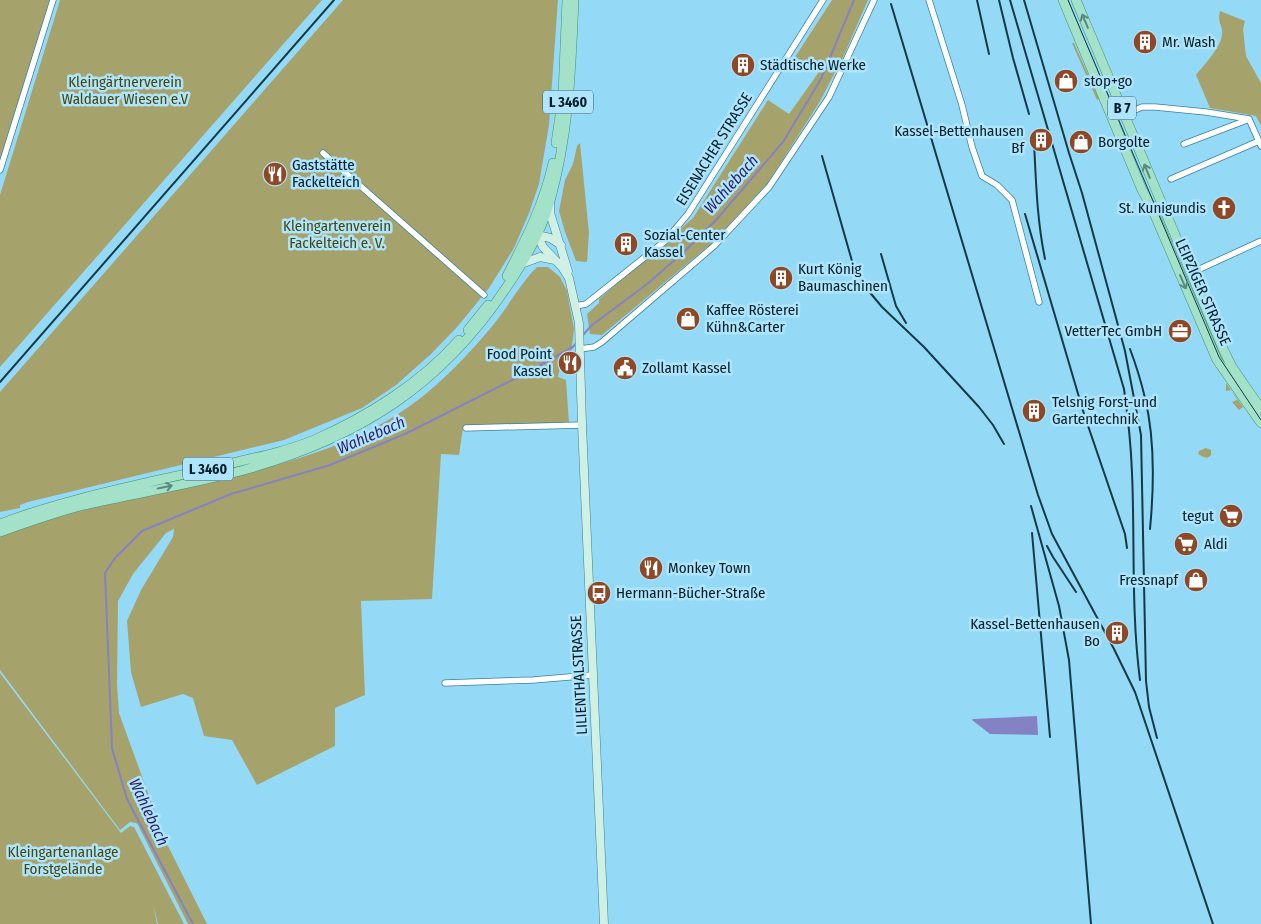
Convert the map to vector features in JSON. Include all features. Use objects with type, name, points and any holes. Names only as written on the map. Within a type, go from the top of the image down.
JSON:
[{"type":"main road","name":"L 3460","points":[[0,524],[106,492],[270,454],[313,440],[377,408],[424,374],[470,328],[487,306],[507,276],[534,224],[548,183],[560,124],[565,67],[567,0]]},
{"type":"main road","name":"L 3460","points":[[0,532],[82,506],[244,470],[320,444],[342,434],[394,404],[446,362],[482,322],[522,264],[550,203],[567,120],[572,67],[574,0]]},
{"type":"main road","name":"LEIPZIGER STRASSE","points":[[1063,0],[1142,190],[1151,206],[1216,357],[1261,423]]},
{"type":"main road","name":"LEIPZIGER STRASSE","points":[[1076,0],[1229,361],[1261,410]]},
{"type":"main road","points":[[550,203],[550,213],[570,278]]},
{"type":"main road","points":[[507,276],[536,235],[534,224]]},
{"type":"main road","points":[[536,235],[550,238],[560,246]]},
{"type":"main road","name":"LILIENTHALSTRASSE","points":[[536,235],[543,247],[570,278],[580,335],[582,425],[604,924]]},
{"type":"main road","points":[[522,264],[540,257],[555,260]]},
{"type":"street","points":[[0,170],[53,0]]},
{"type":"street","name":"EISENACHER STRASSE","points":[[576,306],[586,304],[664,240],[688,214],[822,0]]},
{"type":"street","points":[[580,347],[594,347],[602,342],[714,246],[768,187],[829,97],[874,0]]},
{"type":"street","points":[[929,0],[982,176],[997,185],[1012,200],[1039,302]]},
{"type":"street","points":[[1124,114],[1142,107],[1155,107],[1249,119]]},
{"type":"street","points":[[1171,179],[1260,144],[1249,119]]},
{"type":"street","points":[[1184,144],[1249,119]]},
{"type":"street","points":[[323,153],[484,295]]},
{"type":"street","points":[[1191,273],[1261,241]]},
{"type":"street","points":[[466,428],[582,425]]},
{"type":"street","points":[[445,683],[533,680],[593,674]]},
{"type":"green space","points":[[0,0],[50,0],[0,164]]},
{"type":"green space","name":"Kleingärtnerverein Waldauer Wiesen e.V","points":[[60,0],[322,0],[0,367],[0,195]]},
{"type":"green space","name":"Kleingartenverein Fackelteich e. V.","points":[[343,0],[558,0],[549,125],[539,184],[514,248],[489,288],[458,326],[431,354],[396,385],[362,408],[284,440],[28,502],[20,505],[20,508],[0,512],[0,392]]},
{"type":"green space","points":[[832,0],[868,0],[844,55],[819,103],[767,184],[712,243],[602,335],[590,334],[587,314],[599,303],[599,299],[693,218],[768,100],[789,114],[819,72],[795,57]]},
{"type":"green space","points":[[1220,11],[1245,21],[1243,29],[1246,56],[1261,83],[1261,126],[1256,116],[1210,108],[1196,75],[1212,55],[1221,39]]},
{"type":"green space","points":[[1072,43],[1074,43],[1099,99],[1097,100]]},
{"type":"green space","points":[[580,143],[589,233],[587,262],[576,261],[559,211],[565,180],[573,164],[577,146]]},
{"type":"green space","points":[[537,267],[548,267],[560,277],[567,291],[574,329],[571,355],[562,359],[558,377],[566,380],[569,423],[463,428],[459,455],[441,454],[432,599],[361,601],[365,695],[335,708],[335,746],[257,785],[232,740],[204,736],[193,698],[183,694],[141,707],[131,672],[127,621],[141,590],[173,537],[174,529],[166,533],[133,574],[118,601],[117,684],[119,713],[165,840],[207,924],[188,924],[138,825],[130,822],[120,830],[0,670],[0,536],[75,512],[292,461],[349,440],[377,426],[403,411],[428,392],[454,368],[494,324],[525,280]]},
{"type":"green space","points":[[1226,383],[1231,390],[1226,391]]},
{"type":"green space","points":[[1231,390],[1243,407],[1239,410],[1232,402],[1237,400]]},
{"type":"green space","points":[[1206,448],[1211,450],[1211,455],[1205,458],[1198,454],[1199,451]]},
{"type":"green space","name":"Kleingartenanlage Forstgelände","points":[[0,673],[121,833],[130,826],[134,827],[184,924],[158,924],[153,904],[157,924],[0,924]]},
{"type":"shaded area","points":[[1037,716],[1038,735],[990,734],[972,720],[973,719]]},
{"type":"waterway","name":"Wahlebach","points":[[582,336],[592,325],[646,285],[684,252],[717,219],[783,142],[821,79],[854,0]]},
{"type":"waterway","name":"Wahlebach","points":[[193,924],[127,799],[112,748],[105,573],[115,558],[142,531],[231,494],[330,465],[405,434],[522,375],[573,347],[577,342]]},
{"type":"tram line","points":[[1068,0],[1219,357],[1261,420]]},
{"type":"railway","points":[[0,382],[334,0]]},
{"type":"railway","points":[[977,0],[989,54]]},
{"type":"railway","points":[[999,0],[1029,114]]},
{"type":"railway","points":[[1010,0],[1124,389],[1132,462],[1134,602],[1140,680]]},
{"type":"railway","points":[[1024,0],[1082,193],[1125,351],[1141,435],[1146,681],[1149,707],[1157,738]]},
{"type":"railway","points":[[891,4],[1038,495],[1052,534],[1135,692],[1213,924]]},
{"type":"railway","points":[[1034,142],[1036,186],[1045,259]]},
{"type":"railway","points":[[822,156],[854,268],[867,289],[882,307],[924,347],[979,407],[993,425],[1004,444]]},
{"type":"railway","points":[[1025,214],[1084,414],[1125,534],[1127,548]]},
{"type":"railway","points":[[881,254],[896,306],[906,323]]},
{"type":"railway","points":[[1130,349],[1143,392],[1151,430],[1153,480],[1150,529]]},
{"type":"railway","points":[[1031,506],[1059,606],[1069,660],[1091,924]]},
{"type":"railway","points":[[1032,533],[1050,737]]},
{"type":"railway","points":[[1047,546],[1076,592]]},
{"type":"place","name":"Mr. Wash","points":[[1145,42]]},
{"type":"place","name":"Städtische Werke","points":[[743,65]]},
{"type":"place","name":"stop+go","points":[[1066,81]]},
{"type":"place","name":"Kassel-Bettenhausen Bf","points":[[1041,140]]},
{"type":"place","name":"Borgolte","points":[[1081,142]]},
{"type":"place","name":"Gaststätte Fackelteich","points":[[275,174]]},
{"type":"place","name":"St. Kunigundis","points":[[1224,208]]},
{"type":"place","name":"Sozial-Center Kassel","points":[[626,244]]},
{"type":"place","name":"Kurt König Baumaschinen","points":[[781,278]]},
{"type":"place","name":"Kaffee Rösterei Kühn&Carter","points":[[688,319]]},
{"type":"place","name":"VetterTec GmbH","points":[[1180,331]]},
{"type":"place","name":"Food Point Kassel","points":[[570,363]]},
{"type":"place","name":"Zollamt Kassel","points":[[625,368]]},
{"type":"place","name":"Telsnig Forst-und Gartentechnik","points":[[1034,411]]},
{"type":"place","name":"tegut","points":[[1231,516]]},
{"type":"place","name":"Aldi","points":[[1186,544]]},
{"type":"place","name":"Monkey Town","points":[[651,568]]},
{"type":"place","name":"Fressnapf","points":[[1196,580]]},
{"type":"place","name":"Hermann-Bücher-Straße","points":[[599,593]]},
{"type":"place","name":"Kassel-Bettenhausen Bo","points":[[1117,633]]}]
